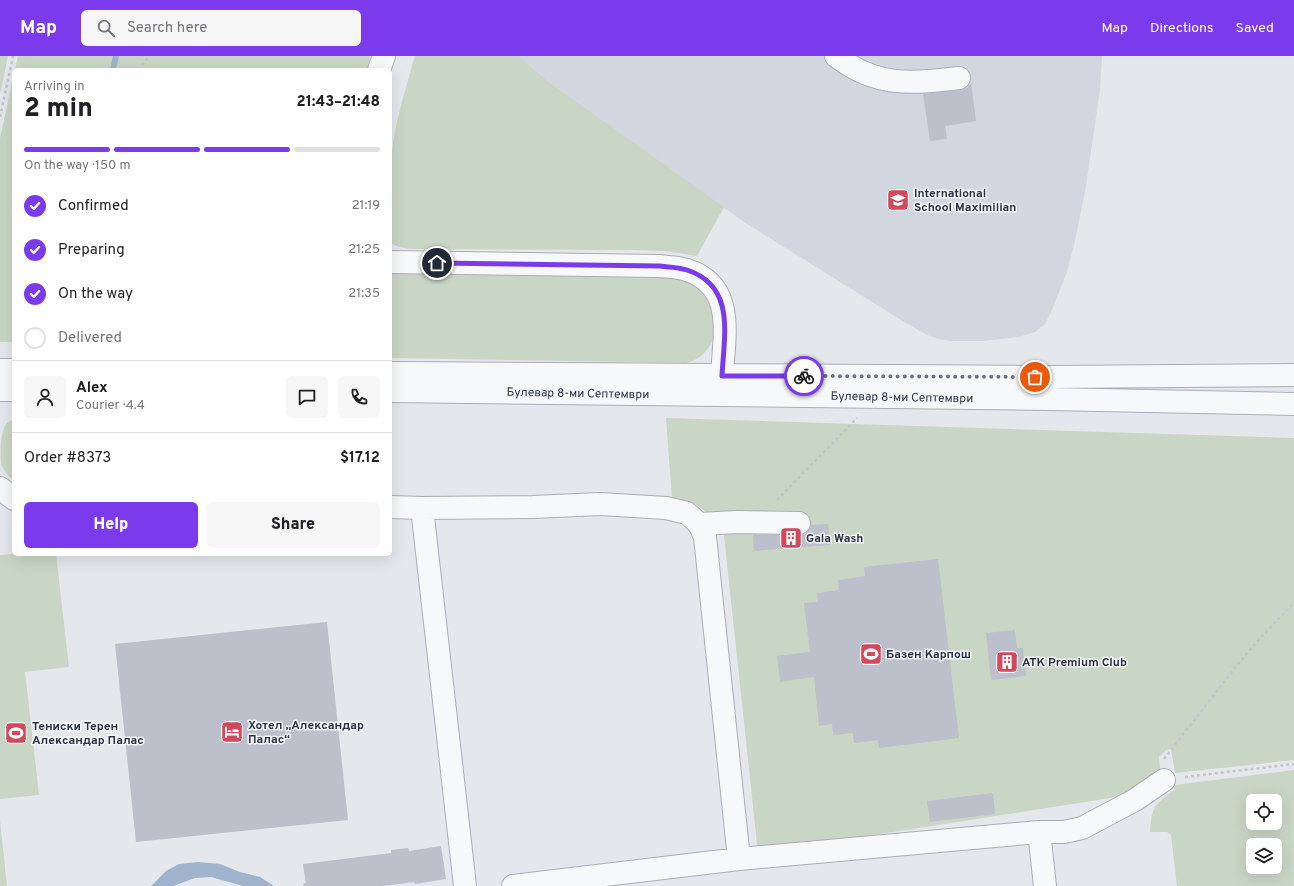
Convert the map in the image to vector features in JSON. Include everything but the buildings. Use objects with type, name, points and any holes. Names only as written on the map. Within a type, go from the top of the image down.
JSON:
[{"type":"street","points":[[380,68],[384,56]]},
{"type":"street","points":[[836,56],[853,68],[896,82],[921,82],[958,78]]},
{"type":"street","points":[[392,262],[659,266],[685,270],[697,274],[709,283],[720,298],[725,321],[722,376]]},
{"type":"street","points":[[0,370],[12,370]]},
{"type":"street","name":"Булевар 8-ми Септември","points":[[397,382],[722,376],[1059,377],[1294,375]]},
{"type":"street","name":"Булевар 8-ми Септември","points":[[397,382],[1294,404]]},
{"type":"street","points":[[0,390],[12,390]]},
{"type":"street","points":[[0,488],[12,497]]},
{"type":"street","points":[[392,506],[422,508],[533,507],[600,504],[666,508],[687,513],[699,524],[705,537],[739,859]]},
{"type":"street","points":[[422,508],[464,886]]},
{"type":"street","points":[[699,524],[755,522],[799,523]]},
{"type":"street","points":[[513,886],[739,859],[1039,832],[1064,832],[1082,828],[1135,800],[1164,780]]},
{"type":"street","points":[[1039,832],[1045,886]]},
{"type":"path","points":[[0,117],[13,56]]},
{"type":"path","points":[[140,68],[149,56]]},
{"type":"path","points":[[755,522],[860,415]]},
{"type":"path","points":[[1294,604],[1238,664],[1162,762],[1164,780],[1294,764]]},
{"type":"path","points":[[304,886],[306,879]]},
{"type":"shaded area","name":"International School Maximilian","points":[[519,56],[1102,56],[1100,90],[1085,192],[1067,272],[1051,312],[1045,324],[1035,332],[1018,337],[984,341],[950,341],[927,335],[744,222],[549,82]]},
{"type":"green space","points":[[0,56],[8,56],[0,94]]},
{"type":"green space","points":[[18,56],[370,56],[367,68],[15,68]]},
{"type":"green space","points":[[415,56],[519,56],[549,82],[724,207],[697,256],[665,251],[634,250],[410,249],[399,247],[392,244],[392,151],[405,91]]},
{"type":"green space","points":[[12,83],[12,342],[0,342],[0,138]]},
{"type":"green space","points":[[392,273],[671,278],[692,283],[704,291],[706,295],[713,310],[715,329],[713,338],[704,354],[686,363],[392,358]]},
{"type":"green space","points":[[666,418],[1294,438],[1294,760],[1175,773],[1171,749],[1166,750],[1159,757],[1162,790],[758,853],[723,526],[696,504],[672,499]]},
{"type":"green space","points":[[12,421],[12,479],[6,473],[1,464],[2,435],[5,425]]},
{"type":"green space","name":"Тениски Терен Александар Палас","points":[[0,555],[56,556],[69,667],[25,672],[39,795],[0,799]]},
{"type":"green space","points":[[1294,770],[1294,886],[1177,886],[1171,835],[1167,832],[1150,832],[1155,807],[1162,799],[1174,790],[1174,785]]},
{"type":"green space","points":[[0,820],[7,886],[0,886]]},
{"type":"water","points":[[198,862],[220,864],[240,872],[260,877],[274,886],[243,886],[211,877],[195,878],[173,886],[151,886],[166,871],[179,864]]},
{"type":"waterway","points":[[113,68],[116,56]]},
{"type":"way so far","points":[[804,376],[1035,377]]},
{"type":"place","name":"International School Maximilian","points":[[898,200]]},
{"type":"place","name":"Gala Wash","points":[[791,538]]},
{"type":"place","name":"Базен Карпош","points":[[871,654]]},
{"type":"place","name":"ATK Premium Club","points":[[1007,662]]},
{"type":"place","name":"Хотел „Александар Палас“","points":[[232,732]]},
{"type":"place","name":"Тениски Терен Александар Палас","points":[[16,733]]},
{"type":"route","points":[[437,263],[659,266],[685,270],[697,274],[703,278],[715,290],[720,298],[725,321],[722,376],[804,376]]}]
